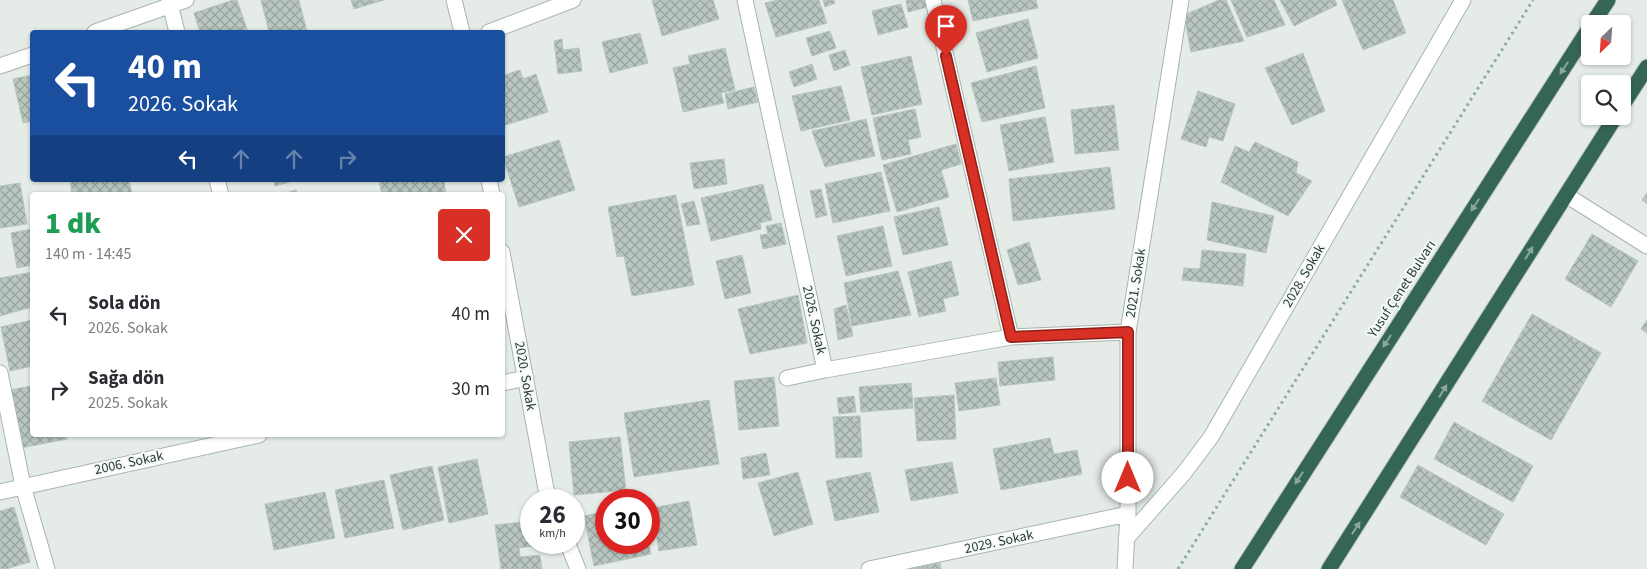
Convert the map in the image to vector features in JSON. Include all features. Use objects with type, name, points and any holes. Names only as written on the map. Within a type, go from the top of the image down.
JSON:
[{"type":"highway","points":[[1598,15],[1608,0]]},
{"type":"highway","name":"Yusuf Çenet Bulvarı","points":[[1242,569],[1292,488],[1581,41]]},
{"type":"highway","points":[[1631,92],[1647,67]]},
{"type":"highway","points":[[1329,569],[1610,125]]},
{"type":"street","points":[[100,30],[169,3],[186,0]]},
{"type":"street","points":[[454,0],[462,30]]},
{"type":"street","points":[[494,30],[573,0]]},
{"type":"street","name":"2026. Sokak","points":[[745,0],[825,370],[1011,337],[1128,332]]},
{"type":"street","points":[[934,0],[1011,337]]},
{"type":"street","name":"2028. Sokak","points":[[1126,539],[1179,480],[1211,437],[1463,0]]},
{"type":"street","name":"2021. Sokak","points":[[1125,569],[1128,514],[1128,332],[1185,1]]},
{"type":"street","points":[[169,3],[176,30]]},
{"type":"street","points":[[0,66],[30,56]]},
{"type":"street","points":[[1566,195],[1647,246]]},
{"type":"street","name":"2020. Sokak","points":[[505,268],[546,489]]},
{"type":"street","points":[[787,378],[825,370]]},
{"type":"street","points":[[0,373],[23,486],[47,569]]},
{"type":"street","points":[[505,382],[526,378]]},
{"type":"street","name":"2006. Sokak","points":[[0,492],[250,437]]},
{"type":"street","name":"2029. Sokak","points":[[870,569],[1128,514]]},
{"type":"street","points":[[572,554],[578,569]]},
{"type":"path","points":[[1178,569],[1534,0]]},
{"type":"building","points":[[237,0],[247,30],[199,30],[194,13]]},
{"type":"building","points":[[261,0],[299,0],[306,30],[268,30]]},
{"type":"building","points":[[351,0],[384,0],[354,9]]},
{"type":"building","points":[[652,0],[713,0],[719,19],[662,36]]},
{"type":"building","points":[[778,0],[819,0],[827,23],[776,37],[765,3]]},
{"type":"building","points":[[823,0],[834,0],[835,3],[825,7]]},
{"type":"building","points":[[906,0],[926,0],[928,7],[908,12]]},
{"type":"building","points":[[968,0],[1036,0],[1038,8],[973,21]]},
{"type":"building","points":[[1219,0],[1226,0],[1244,41],[1191,52],[1184,15]]},
{"type":"building","points":[[1231,0],[1274,0],[1285,25],[1247,37]]},
{"type":"building","points":[[1280,0],[1335,0],[1337,5],[1294,26]]},
{"type":"building","points":[[1342,0],[1393,0],[1406,33],[1363,50]]},
{"type":"building","points":[[901,4],[908,27],[878,35],[872,11]]},
{"type":"building","points":[[1028,19],[1038,58],[987,72],[976,33]]},
{"type":"building","points":[[830,31],[836,48],[812,56],[806,38]]},
{"type":"building","points":[[640,33],[648,63],[610,73],[602,42]]},
{"type":"building","points":[[562,39],[563,50],[579,48],[582,71],[558,74],[554,41]]},
{"type":"building","points":[[725,48],[735,90],[721,93],[724,103],[683,112],[673,68],[690,64],[688,56]]},
{"type":"building","points":[[845,50],[850,65],[834,71],[829,55]]},
{"type":"building","points":[[1303,53],[1325,111],[1292,125],[1265,68]]},
{"type":"building","points":[[911,56],[922,104],[872,115],[861,67]]},
{"type":"building","points":[[812,64],[817,79],[794,87],[789,72]]},
{"type":"building","points":[[1036,66],[1045,108],[982,122],[971,83]]},
{"type":"building","points":[[520,70],[523,79],[536,74],[548,112],[505,125],[505,75]]},
{"type":"building","points":[[30,75],[30,121],[23,123],[13,79]]},
{"type":"building","points":[[841,86],[850,120],[801,131],[792,96]]},
{"type":"building","points":[[754,87],[758,102],[728,109],[725,94]]},
{"type":"building","points":[[1198,91],[1235,104],[1223,141],[1209,137],[1206,147],[1181,139]]},
{"type":"building","points":[[1114,105],[1119,150],[1075,154],[1071,110]]},
{"type":"building","points":[[915,109],[921,137],[908,140],[911,154],[882,160],[873,118]]},
{"type":"building","points":[[1045,117],[1054,162],[1009,171],[1000,125]]},
{"type":"building","points":[[866,119],[875,156],[825,167],[812,131]]},
{"type":"building","points":[[559,140],[575,190],[519,207],[505,163],[505,156]]},
{"type":"building","points":[[1255,142],[1298,162],[1296,173],[1312,181],[1288,216],[1221,182],[1235,146],[1249,152]]},
{"type":"building","points":[[956,144],[961,164],[941,170],[949,197],[897,212],[883,165]]},
{"type":"building","points":[[724,159],[727,184],[694,189],[690,163]]},
{"type":"building","points":[[1110,167],[1115,209],[1013,221],[1009,179]]},
{"type":"building","points":[[881,172],[890,211],[833,223],[825,184]]},
{"type":"building","points":[[70,182],[129,182],[131,192],[72,192]]},
{"type":"building","points":[[274,182],[290,182],[275,186]]},
{"type":"building","points":[[379,182],[444,182],[446,192],[381,192]]},
{"type":"building","points":[[20,183],[27,224],[0,228],[0,186]]},
{"type":"building","points":[[763,184],[772,220],[760,223],[761,229],[711,241],[701,198]]},
{"type":"building","points":[[821,189],[827,215],[816,218],[810,191]]},
{"type":"building","points":[[1647,193],[1647,204],[1642,200]]},
{"type":"building","points":[[676,195],[694,285],[632,296],[624,256],[617,257],[608,207]]},
{"type":"building","points":[[694,201],[700,224],[687,226],[681,204]]},
{"type":"building","points":[[1212,202],[1274,216],[1266,253],[1207,240]]},
{"type":"building","points":[[939,207],[948,245],[903,255],[894,217]]},
{"type":"building","points":[[781,223],[786,244],[763,249],[760,235],[768,234],[766,226]]},
{"type":"building","points":[[883,226],[892,266],[846,276],[837,236]]},
{"type":"building","points":[[30,229],[30,265],[17,268],[11,233]]},
{"type":"building","points":[[1592,234],[1638,261],[1611,307],[1565,279]]},
{"type":"building","points":[[1029,242],[1041,280],[1018,285],[1007,250]]},
{"type":"building","points":[[1202,250],[1246,254],[1243,286],[1182,280],[1184,268],[1200,269]]},
{"type":"building","points":[[742,255],[751,293],[725,299],[716,261]]},
{"type":"building","points":[[951,261],[959,295],[943,299],[946,311],[919,317],[908,272]]},
{"type":"building","points":[[898,271],[911,315],[852,326],[844,283]]},
{"type":"building","points":[[30,272],[30,308],[0,316],[0,278]]},
{"type":"building","points":[[798,295],[807,343],[750,354],[738,309]]},
{"type":"building","points":[[846,305],[853,336],[838,340],[834,309]]},
{"type":"building","points":[[1532,314],[1601,353],[1551,440],[1482,401]]},
{"type":"building","points":[[30,320],[30,366],[10,371],[1,327]]},
{"type":"building","points":[[1647,320],[1647,333],[1641,329]]},
{"type":"building","points":[[1053,357],[1055,380],[1000,386],[998,362]]},
{"type":"building","points":[[774,377],[779,426],[739,430],[734,381]]},
{"type":"building","points":[[996,378],[1000,405],[959,411],[955,383]]},
{"type":"building","points":[[911,383],[913,408],[861,412],[859,387]]},
{"type":"building","points":[[30,386],[30,437],[66,437],[67,439],[21,448],[9,390]]},
{"type":"building","points":[[954,395],[956,439],[917,441],[914,398]]},
{"type":"building","points":[[854,396],[856,412],[839,414],[837,398]]},
{"type":"building","points":[[709,400],[719,464],[634,477],[624,413]]},
{"type":"building","points":[[860,416],[862,457],[836,458],[833,417]]},
{"type":"building","points":[[1454,422],[1533,466],[1513,502],[1434,459]]},
{"type":"building","points":[[620,437],[626,489],[595,489],[595,493],[585,494],[585,489],[573,489],[569,442]]},
{"type":"building","points":[[1050,438],[1054,454],[1077,450],[1082,474],[1001,490],[993,449]]},
{"type":"building","points":[[766,453],[770,475],[743,479],[741,458]]},
{"type":"building","points":[[477,459],[488,514],[449,523],[438,467]]},
{"type":"building","points":[[952,462],[958,493],[911,501],[905,470]]},
{"type":"building","points":[[1418,465],[1504,514],[1486,545],[1400,497]]},
{"type":"building","points":[[432,466],[444,520],[403,530],[390,475]]},
{"type":"building","points":[[798,472],[813,524],[774,536],[758,483]]},
{"type":"building","points":[[870,472],[879,512],[835,521],[826,481]]},
{"type":"building","points":[[384,480],[394,528],[345,538],[335,490]]},
{"type":"building","points":[[325,492],[335,538],[274,550],[265,504]]},
{"type":"building","points":[[689,501],[697,545],[660,551],[660,506]]},
{"type":"building","points":[[14,507],[30,562],[0,569],[0,511]]},
{"type":"building","points":[[595,514],[595,554],[651,554],[594,566],[585,516]]},
{"type":"building","points":[[520,522],[520,557],[540,555],[542,569],[501,569],[495,525]]},
{"type":"building","points":[[940,563],[941,569],[910,569]]},
{"type":"route","points":[[946,56],[1011,337],[1128,332],[1128,478]]}]
